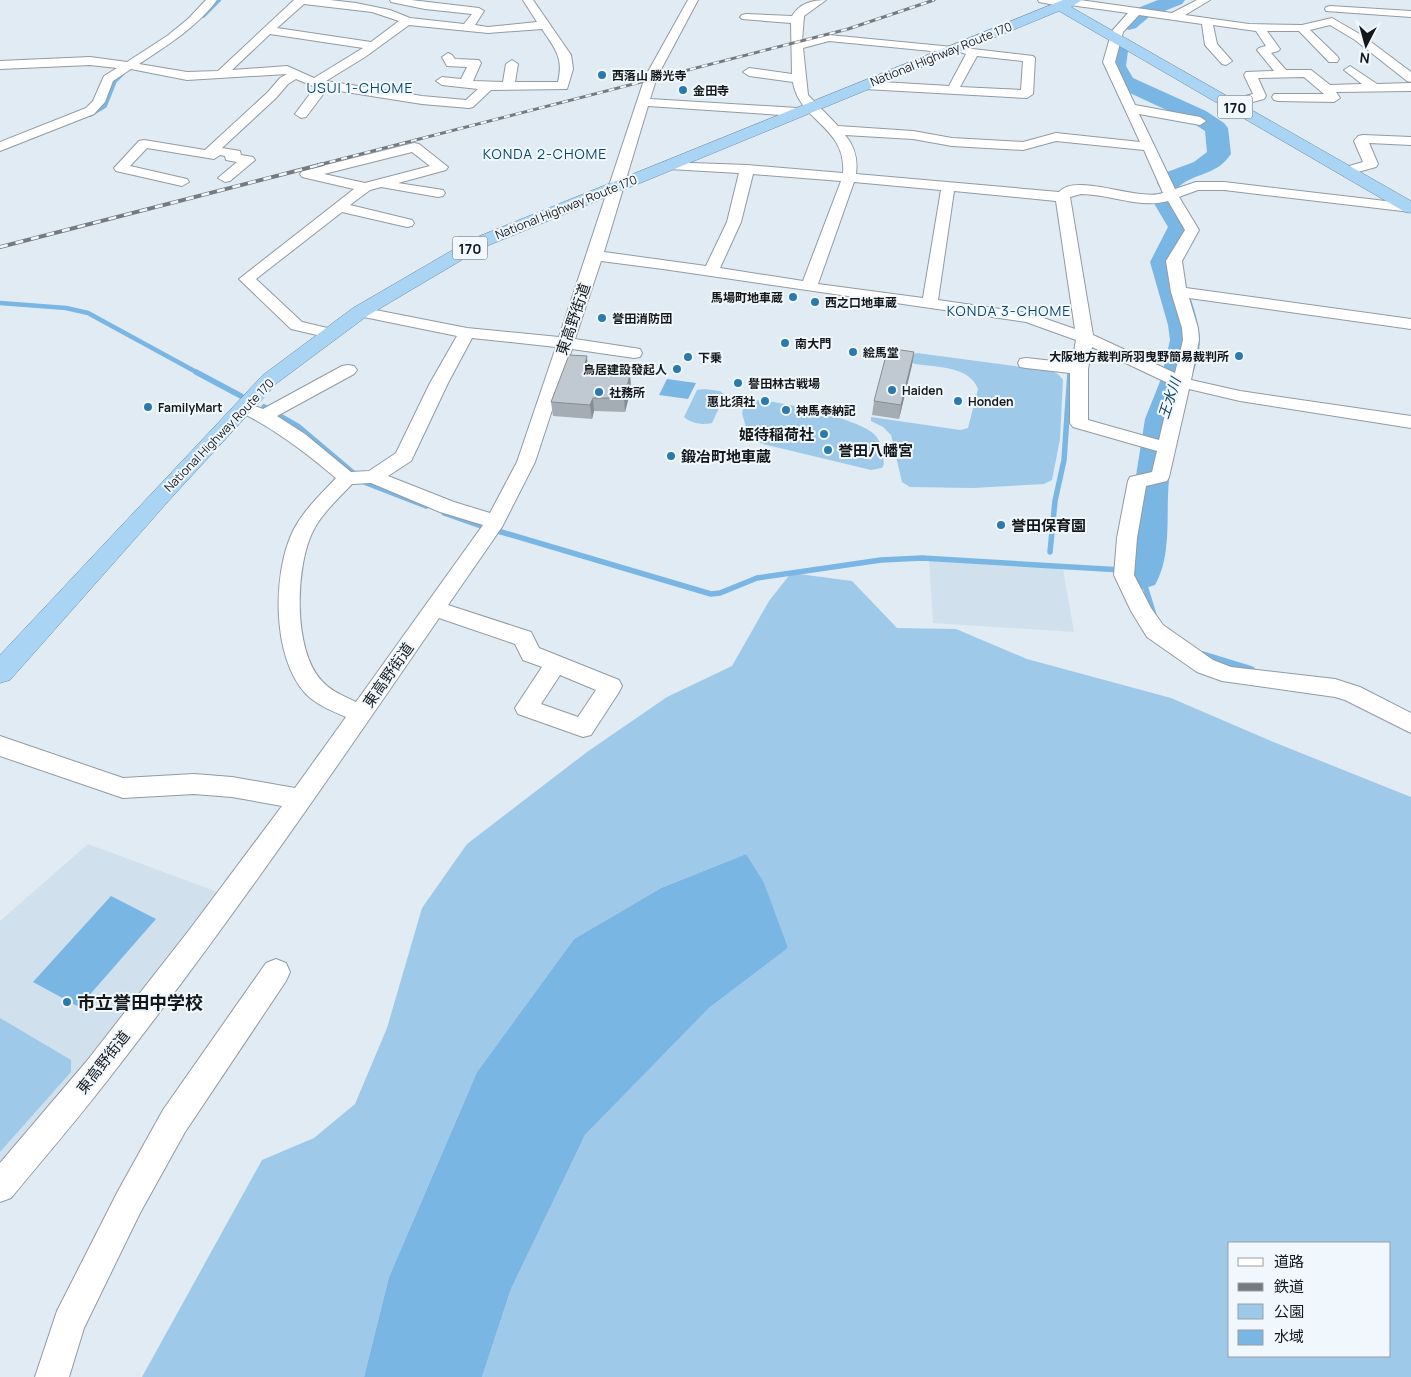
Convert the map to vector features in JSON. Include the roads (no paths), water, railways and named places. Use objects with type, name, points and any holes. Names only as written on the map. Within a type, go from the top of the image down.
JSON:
[{"type":"highway","name":"170","points":[[1063,2],[1116,37],[1411,208]]},
{"type":"highway","name":"National Highway Route 170","points":[[0,672],[270,379],[360,312],[476,244],[804,109],[961,50],[1063,2]]},
{"type":"street","points":[[0,147],[90,111],[99,102],[108,79],[126,65],[171,38],[192,21],[212,0]]},
{"type":"street","points":[[220,74],[301,0],[342,3],[406,20],[488,30],[545,26]]},
{"type":"street","points":[[367,9],[383,0]]},
{"type":"street","points":[[395,0],[478,10],[468,27]]},
{"type":"street","points":[[442,81],[488,86],[563,86],[567,69],[565,55],[528,0]]},
{"type":"street","name":"東高野街道","points":[[0,1187],[102,1064],[198,938],[301,799],[492,526],[526,462],[595,256],[651,77],[693,0]]},
{"type":"street","points":[[804,109],[791,32],[801,11],[821,0]]},
{"type":"street","points":[[1174,16],[1205,0]]},
{"type":"street","points":[[1398,0],[1409,14]]},
{"type":"street","points":[[1063,2],[1259,27],[1302,28],[1329,10],[1409,14]]},
{"type":"street","points":[[301,114],[319,84],[406,20],[417,4]]},
{"type":"street","points":[[1329,10],[1359,38],[1411,78]]},
{"type":"street","points":[[1142,11],[1118,31],[1108,62],[1171,195],[1192,230],[1174,261],[1179,292],[1190,328],[1191,340],[1160,446],[1160,477],[1137,481],[1126,545],[1124,575],[1156,631],[1206,666],[1230,675],[1335,688],[1352,693],[1411,724]]},
{"type":"street","points":[[746,17],[791,32]]},
{"type":"street","points":[[1207,21],[1206,45],[1226,61]]},
{"type":"street","points":[[307,36],[322,27]]},
{"type":"street","points":[[1259,27],[1274,49],[1263,50],[1283,74]]},
{"type":"street","points":[[751,28],[829,38],[886,39],[1029,58],[1027,94],[865,85]]},
{"type":"street","points":[[1302,28],[1334,59]]},
{"type":"street","points":[[266,30],[373,46]]},
{"type":"street","points":[[953,89],[961,50]]},
{"type":"street","points":[[1380,55],[1403,56]]},
{"type":"street","points":[[448,57],[451,63],[475,63],[465,84]]},
{"type":"street","points":[[0,65],[90,61],[126,65],[187,76],[287,70],[319,84],[422,100],[469,104],[488,86]]},
{"type":"street","points":[[509,85],[512,64]]},
{"type":"street","points":[[1350,70],[1374,88]]},
{"type":"street","points":[[750,72],[800,79]]},
{"type":"street","points":[[1230,104],[1260,96],[1250,75],[1307,73],[1327,89],[1334,98],[1278,98]]},
{"type":"street","points":[[225,178],[248,160],[231,157],[235,154],[204,160],[144,144],[121,168],[178,186],[204,160],[272,95],[284,81],[296,74]]},
{"type":"street","points":[[1327,89],[1411,87]]},
{"type":"street","points":[[645,98],[804,109],[836,130],[850,152],[852,166],[808,287]]},
{"type":"street","points":[[1130,108],[1200,121]]},
{"type":"street","points":[[836,130],[913,135],[952,142],[1023,146],[1056,137],[1149,147]]},
{"type":"street","points":[[1347,171],[1371,164],[1361,141],[1363,139],[1411,141]]},
{"type":"street","points":[[330,334],[297,326],[247,279],[339,207],[372,185],[441,167],[414,147],[307,174],[372,185],[438,192]]},
{"type":"street","points":[[669,165],[747,169],[1063,197]]},
{"type":"street","points":[[711,272],[734,222],[747,169]]},
{"type":"street","points":[[1160,446],[1079,423],[1079,369],[1085,338],[1063,197],[1067,192],[1098,190],[1149,200],[1160,199],[1196,186],[1224,186],[1411,208]]},
{"type":"street","points":[[930,304],[948,187]]},
{"type":"street","points":[[339,207],[407,223]]},
{"type":"street","points":[[595,256],[663,264],[808,287],[1029,318],[1085,338],[1178,381],[1240,396],[1411,422]]},
{"type":"street","points":[[1179,292],[1411,324]]},
{"type":"street","points":[[360,312],[468,333],[565,342],[634,353]]},
{"type":"street","points":[[373,477],[404,457],[439,383],[468,333]]},
{"type":"street","points":[[1026,363],[1079,369]]},
{"type":"street","points":[[264,416],[348,370]]},
{"type":"street","points":[[244,407],[264,416],[298,437],[347,478],[373,477],[492,526]]},
{"type":"street","points":[[347,478],[313,515],[302,533],[295,552],[290,633],[299,664],[314,687],[328,698],[360,714]]},
{"type":"street","points":[[435,608],[523,638],[531,654],[556,664]]},
{"type":"street","points":[[0,746],[123,788],[194,784],[232,787],[301,799]]},
{"type":"street","points":[[52,1377],[69,1323],[129,1202],[174,1121],[276,972]]},
{"type":"water","points":[[667,379],[696,383],[688,399],[659,395]]},
{"type":"water","points":[[746,854],[764,883],[788,948],[709,1008],[585,1135],[511,1289],[482,1377],[364,1377],[389,1277],[477,1072],[574,939],[661,888]]},
{"type":"water","points":[[111,896],[156,919],[79,1007],[33,982]]},
{"type":"waterway","points":[[203,16],[219,0]]},
{"type":"waterway","name":"王水川","points":[[1129,24],[1142,13],[1175,0]]},
{"type":"waterway","name":"王水川","points":[[1118,51],[1115,66],[1125,82],[1198,116],[1216,128],[1219,154],[1203,167],[1176,177],[1169,183]]},
{"type":"waterway","points":[[90,115],[105,106],[115,81],[123,73]]},
{"type":"waterway","name":"王水川","points":[[1142,576],[1148,551],[1152,482],[1161,419],[1176,379],[1185,340],[1183,325],[1164,262],[1181,227],[1165,200]]},
{"type":"waterway","points":[[0,303],[66,308],[88,313],[198,373]]},
{"type":"waterway","points":[[196,372],[241,396]]},
{"type":"waterway","points":[[1050,552],[1055,501],[1064,460],[1070,372]]},
{"type":"waterway","points":[[264,407],[299,427],[364,482],[426,506]]},
{"type":"waterway","points":[[444,513],[481,526],[711,594],[720,593],[757,578],[881,560],[922,558],[1122,570],[1142,576],[1154,615]]},
{"type":"waterway","points":[[1202,655],[1251,670]]},
{"type":"railway","points":[[318,165],[848,29],[934,0]]},
{"type":"railway","points":[[0,247],[323,164]]},
{"type":"place","name":"西落山 勝光寺","points":[[602,75]]},
{"type":"place","name":"金田寺","points":[[683,90]]},
{"type":"place","name":"馬場町地車蔵","points":[[793,297]]},
{"type":"place","name":"西之口地車蔵","points":[[815,302]]},
{"type":"place","name":"誉田消防団","points":[[602,318]]},
{"type":"place","name":"南大門","points":[[785,343]]},
{"type":"place","name":"絵馬堂","points":[[853,352]]},
{"type":"place","name":"大阪地方裁判所羽曳野簡易裁判所","points":[[1239,356]]},
{"type":"place","name":"下乗","points":[[688,357]]},
{"type":"place","name":"鳥居建設發起人","points":[[677,369]]},
{"type":"place","name":"譽田林古戦場","points":[[738,383]]},
{"type":"place","name":"Haiden","points":[[892,390]]},
{"type":"place","name":"社務所","points":[[599,392]]},
{"type":"place","name":"惠比須社","points":[[765,401]]},
{"type":"place","name":"Honden","points":[[958,401]]},
{"type":"place","name":"FamilyMart","points":[[148,407]]},
{"type":"place","name":"神馬奉納記","points":[[786,410]]},
{"type":"place","name":"姫待稲荷社","points":[[824,434]]},
{"type":"place","name":"誉田八幡宮","points":[[828,450]]},
{"type":"place","name":"鍛冶町地車蔵","points":[[671,456]]},
{"type":"place","name":"誉田保育園","points":[[1001,525]]},
{"type":"place","name":"市立誉田中学校","points":[[67,1002]]},
{"type":"district","name":"USUI 1-CHOME","points":[[360,87]]},
{"type":"district","name":"KONDA 2-CHOME","points":[[545,153]]},
{"type":"district","name":"KONDA 3-CHOME","points":[[1009,310]]}]
